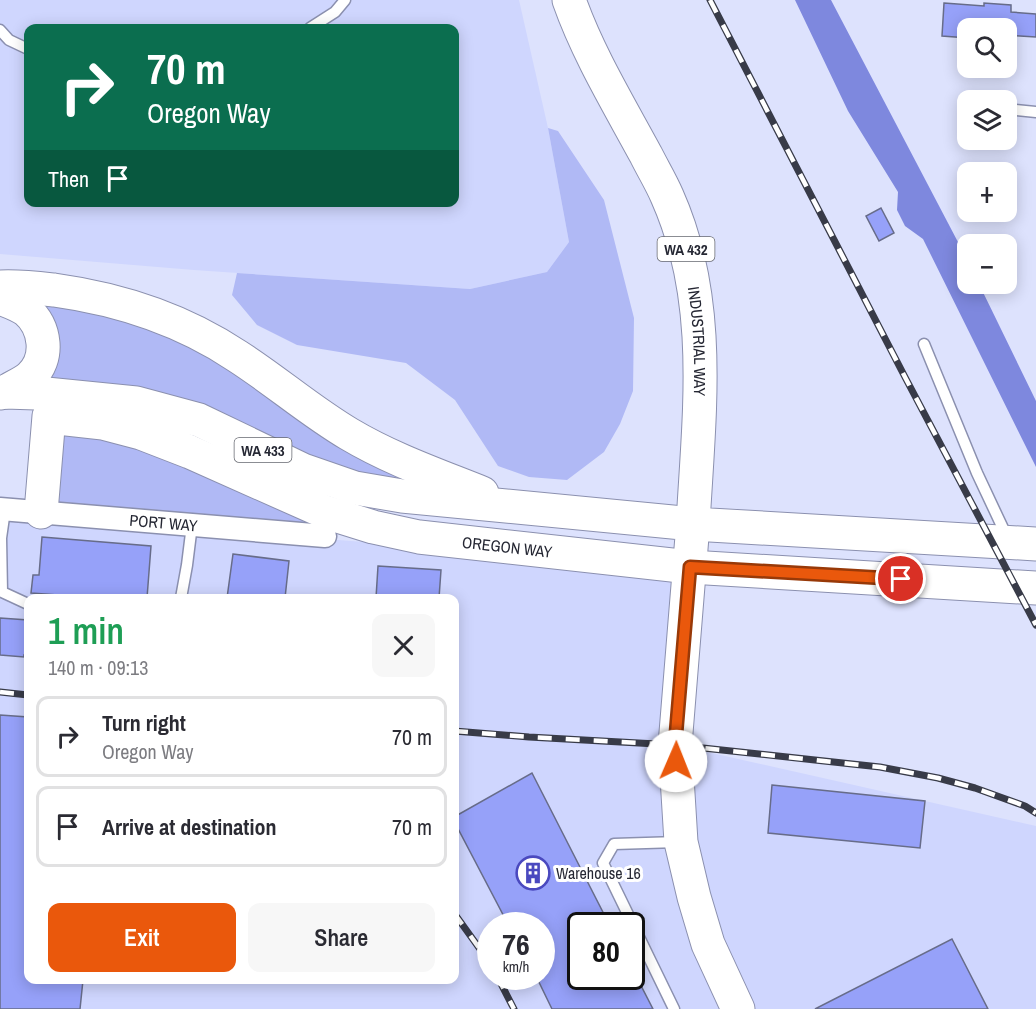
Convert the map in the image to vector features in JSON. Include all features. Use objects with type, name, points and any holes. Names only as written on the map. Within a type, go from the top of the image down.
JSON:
[{"type":"main road","name":"INDUSTRIAL WAY","points":[[569,0],[599,66],[667,196],[688,256],[698,308],[700,349],[690,567]]},
{"type":"main road","points":[[0,287],[19,286],[75,293],[144,310],[235,354],[374,449],[521,507]]},
{"type":"main road","points":[[0,298],[25,309],[35,320],[42,333],[44,348],[42,360],[29,378],[2,398]]},
{"type":"main road","name":"WA 433","points":[[2,398],[36,393],[136,404],[199,420],[303,470],[355,488],[402,496],[693,524]]},
{"type":"main road","name":"OREGON WAY","points":[[2,398],[49,416],[103,423],[141,433],[190,452],[325,512],[373,527],[419,537],[690,567],[1036,588]]},
{"type":"main road","points":[[41,512],[49,416]]},
{"type":"main road","points":[[693,524],[1023,543]]},
{"type":"main road","name":"WA 432","points":[[690,567],[675,745],[681,842],[708,945],[738,1009]]},
{"type":"street","name":"PORT WAY","points":[[3,509],[325,536]]},
{"type":"lane","points":[[316,24],[335,12],[345,0]]},
{"type":"lane","points":[[0,30],[9,40],[24,47]]},
{"type":"lane","points":[[1017,110],[1036,112]]},
{"type":"lane","points":[[924,344],[977,473],[1023,543]]},
{"type":"lane","points":[[3,509],[2,592],[24,602]]},
{"type":"lane","points":[[182,594],[192,525]]},
{"type":"lane","points":[[675,1009],[603,863],[614,844],[681,842]]},
{"type":"shaded area","points":[[0,0],[519,0],[548,128],[569,242],[547,272],[470,289],[0,254]]},
{"type":"shaded area","points":[[795,0],[831,0],[957,240],[957,294],[984,294],[1036,401],[1036,467],[923,239],[905,226],[897,210],[898,192],[848,111]]},
{"type":"shaded area","points":[[548,128],[558,131],[604,200],[634,318],[633,391],[620,424],[604,452],[567,480],[529,477],[498,466],[455,400],[406,363],[297,345],[257,325],[232,295],[237,273],[470,289],[547,272],[569,242]]},
{"type":"shaded area","points":[[19,286],[75,293],[265,374],[521,507],[402,496],[199,420],[36,393],[36,371]]},
{"type":"shaded area","points":[[49,416],[325,512],[325,536],[41,512]]},
{"type":"shaded area","points":[[0,514],[690,567],[676,745],[1036,826],[1036,1009],[0,1009]]},
{"type":"building","points":[[944,3],[984,6],[984,3],[1011,5],[1011,12],[1036,14],[1036,37],[1017,36],[1017,18],[957,18],[957,37],[942,36]]},
{"type":"building","points":[[881,208],[894,233],[879,241],[866,216]]},
{"type":"building","points":[[42,537],[151,546],[147,594],[31,593],[33,575],[39,575]]},
{"type":"building","points":[[233,554],[289,561],[285,594],[228,594]]},
{"type":"building","points":[[378,566],[441,570],[439,594],[376,594]]},
{"type":"building","points":[[0,618],[24,620],[24,657],[0,655]]},
{"type":"building","points":[[0,715],[24,717],[24,984],[83,984],[80,1009],[0,1009]]},
{"type":"building","name":"Warehouse 16","points":[[532,773],[603,912],[567,912],[567,990],[643,990],[653,1009],[552,1009],[543,990],[555,990],[555,912],[502,912],[459,831],[459,814]]},
{"type":"building","points":[[772,785],[925,801],[920,848],[768,833]]},
{"type":"building","points":[[952,939],[988,1009],[815,1009]]},
{"type":"railway","points":[[710,0],[1036,625]]},
{"type":"railway","points":[[0,692],[24,695]]},
{"type":"railway","points":[[459,731],[675,745],[880,767],[975,788],[1025,806],[1036,813]]},
{"type":"railway","points":[[459,920],[477,945]]},
{"type":"railway","points":[[504,990],[514,1009]]},
{"type":"place","name":"Warehouse 16","points":[[533,873]]},
{"type":"route","points":[[676,761],[675,745],[690,567],[901,579]]}]
